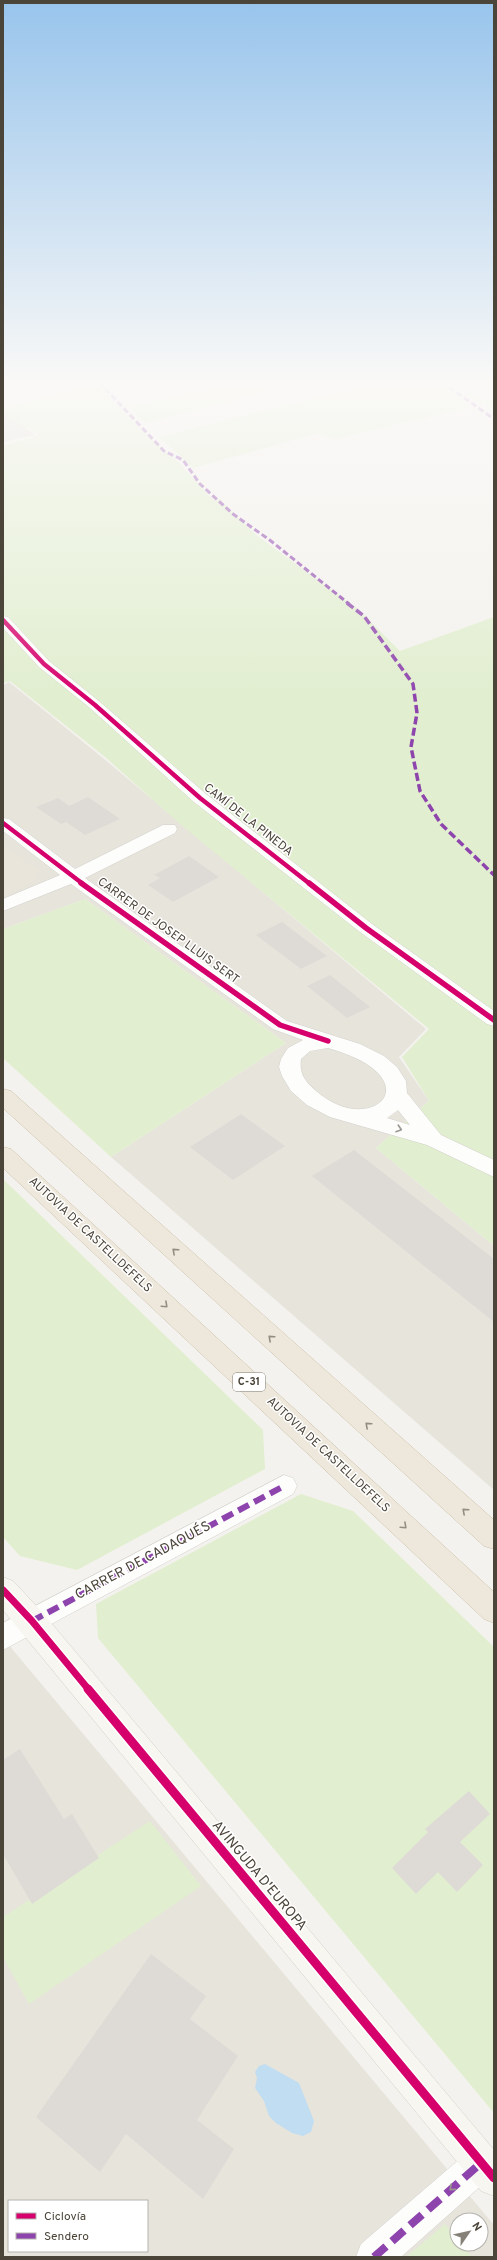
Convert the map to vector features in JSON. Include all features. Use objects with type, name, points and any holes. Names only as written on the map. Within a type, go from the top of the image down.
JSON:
[{"type":"highway","points":[[3,1096],[494,1537]]},
{"type":"highway","name":"AUTOVIA DE CASTELLDEFELS","points":[[3,1155],[494,1610]]},
{"type":"street","name":"CAMÍ DE LA PINEDA","points":[[3,620],[44,664],[95,705],[200,798],[366,928],[494,1020]]},
{"type":"street","name":"CARRER DE JOSEP LLUIS SERT","points":[[3,823],[73,876],[287,1029],[362,1052],[380,1062],[391,1072],[397,1084],[398,1096],[434,1140]]},
{"type":"street","points":[[3,906],[100,865],[169,829]]},
{"type":"street","name":"CARRER DE JOSEP LLUIS SERT","points":[[257,1009],[291,1060]]},
{"type":"street","name":"CARRER DE JOSEP LLUIS SERT","points":[[328,1041],[312,1042],[301,1046],[294,1052],[291,1060],[290,1071],[295,1082],[308,1096],[324,1106],[340,1113],[364,1118],[434,1140],[494,1169]]},
{"type":"street","points":[[364,1118],[380,1113],[393,1105],[398,1096]]},
{"type":"street","name":"CARRER DE CADAQUÉS","points":[[3,1637],[284,1486]]},
{"type":"street","name":"AVINGUDA D'EUROPA","points":[[3,1590],[32,1621],[488,2170]]},
{"type":"street","points":[[374,2257],[488,2170]]},
{"type":"shaded area","points":[[9,682],[103,758],[426,1029],[399,1057],[429,1101],[376,1148],[494,1246],[494,1490],[111,1157],[286,1043],[85,899],[3,929],[3,685]]},
{"type":"shaded area","points":[[3,844],[38,871],[33,882],[3,896]]},
{"type":"shaded area","points":[[3,1638],[483,2212],[449,2212],[449,2252],[489,2252],[489,2219],[494,2225],[494,2257],[3,2257]]},
{"type":"green space","points":[[3,487],[202,487],[213,500],[220,499],[256,535],[358,609],[400,651],[494,617],[494,1246],[376,1148],[429,1101],[402,1057],[429,1029],[180,824],[105,757],[10,681],[3,683]]},
{"type":"green space","points":[[85,899],[286,1043],[111,1157],[3,1058],[3,929]]},
{"type":"green space","points":[[3,1179],[263,1430],[265,1469],[77,1570],[20,1556],[3,1537]]},
{"type":"green space","points":[[301,1494],[353,1511],[494,1647],[494,2113],[98,1638],[96,1604]]},
{"type":"green space","points":[[150,1821],[201,1886],[29,2004],[3,1957],[3,1917]]},
{"type":"green space","points":[[445,2224],[449,2229],[449,2252],[468,2252],[472,2257],[406,2257]]},
{"type":"water","points":[[265,2064],[299,2083],[314,2121],[311,2132],[303,2136],[292,2133],[276,2123],[269,2116],[264,2101],[255,2088],[257,2078],[255,2072],[259,2066]]},
{"type":"building","points":[[88,797],[120,819],[85,835],[66,822],[61,824],[36,807],[58,798],[69,806]]},
{"type":"building","points":[[189,856],[219,877],[173,902],[148,885],[160,878],[154,875]]},
{"type":"building","points":[[282,922],[327,956],[301,969],[256,935]]},
{"type":"building","points":[[330,975],[370,1007],[347,1018],[307,986]]},
{"type":"building","points":[[241,1114],[285,1146],[233,1180],[190,1147]]},
{"type":"building","points":[[354,1150],[494,1259],[494,1322],[312,1176]]},
{"type":"building","points":[[20,1749],[64,1819],[72,1814],[99,1858],[32,1904],[3,1854],[3,1760]]},
{"type":"building","points":[[469,1791],[490,1814],[460,1842],[483,1865],[457,1892],[438,1872],[416,1894],[392,1868],[428,1832],[425,1829]]},
{"type":"building","points":[[151,1954],[206,1996],[190,2019],[238,2056],[197,2120],[234,2149],[203,2199],[126,2134],[100,2172],[36,2117]]},
{"type":"marked path","points":[[204,487],[233,514],[271,541],[364,616],[413,684],[417,713],[411,747],[420,791],[441,824],[494,875]]},
{"type":"marked path","points":[[32,1621],[284,1486]]},
{"type":"marked path","points":[[374,2257],[481,2163]]},
{"type":"cycle path","points":[[3,620],[44,664],[95,705],[200,798],[366,928],[494,1020]]},
{"type":"cycle path","points":[[3,823],[93,892],[280,1025],[328,1041]]},
{"type":"cycle path","points":[[3,1590],[32,1621],[494,2178]]}]
